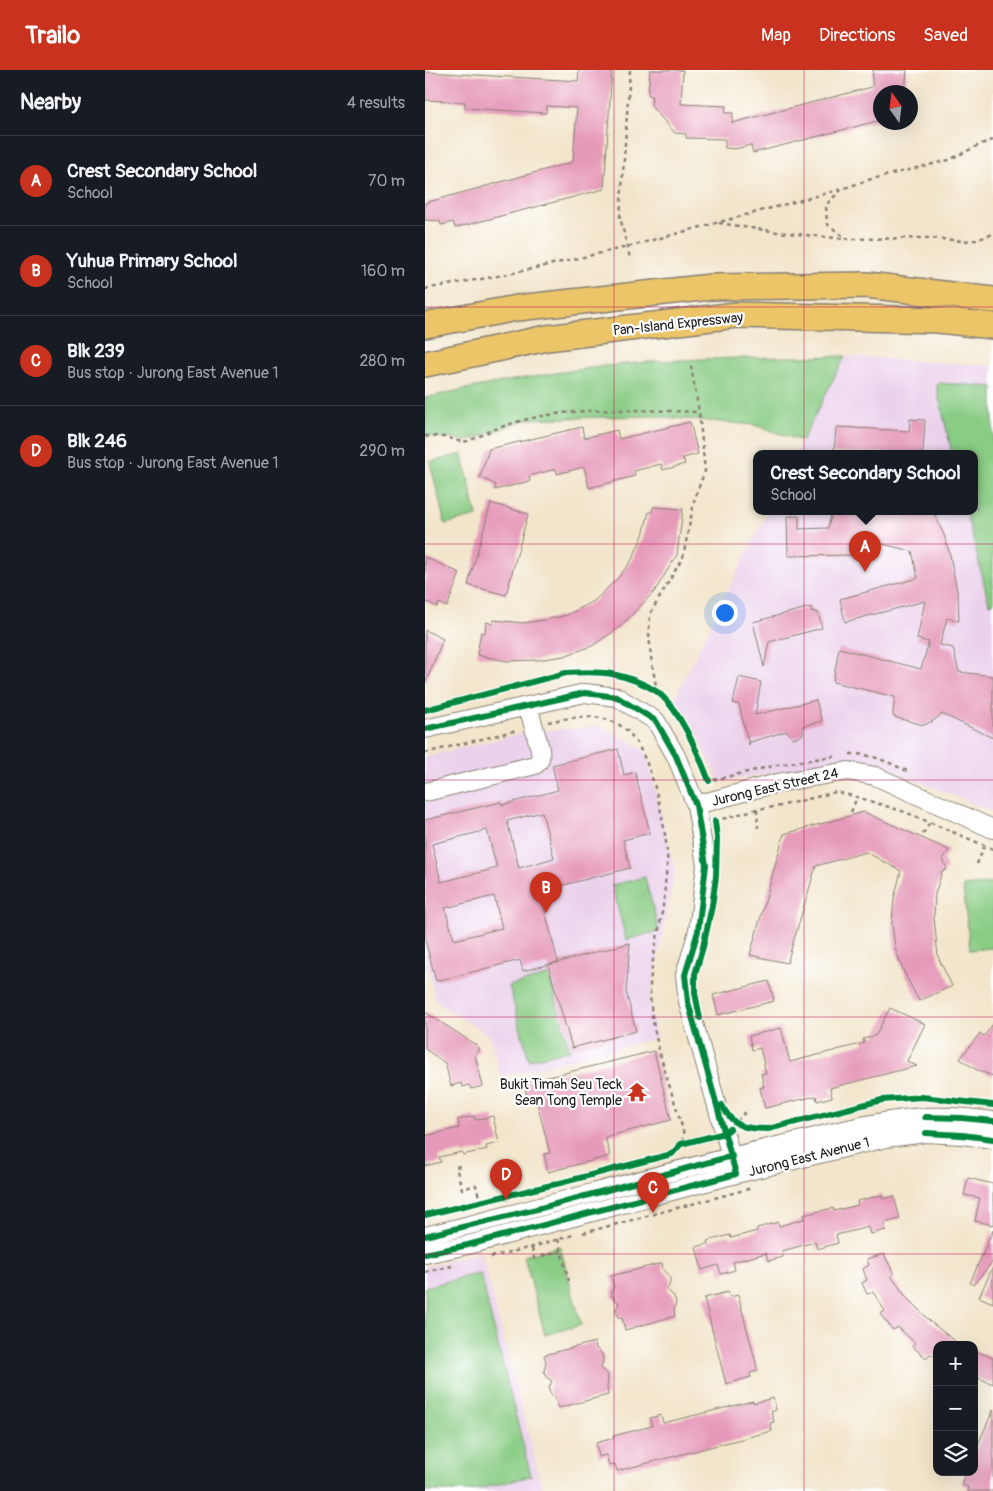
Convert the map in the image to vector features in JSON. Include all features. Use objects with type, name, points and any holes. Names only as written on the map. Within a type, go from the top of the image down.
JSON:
[{"type":"highway","points":[[425,325],[517,308],[711,287],[867,285],[993,300]]},
{"type":"highway","name":"Pan-Island Expressway","points":[[425,364],[547,338],[736,316],[938,320],[993,326]]},
{"type":"street","name":"Jurong East Street 24","points":[[425,729],[585,693],[617,697],[656,721],[676,756],[696,805],[706,865],[698,931],[685,975],[688,1002],[731,1126],[732,1156],[736,1174]]},
{"type":"street","points":[[426,792],[535,765],[540,761],[541,757],[528,706]]},
{"type":"street","name":"Jurong East Street 24","points":[[696,805],[777,783],[848,771],[875,776],[993,829]]},
{"type":"street","name":"Jurong East Avenue 1","points":[[425,1236],[541,1208],[732,1156],[880,1122],[925,1117],[993,1121]]},
{"type":"street","name":"Jurong East Avenue 1","points":[[425,1254],[556,1231],[736,1174],[885,1138],[926,1133],[993,1139]]},
{"type":"path","points":[[630,70],[620,217],[630,258]]},
{"type":"path","points":[[425,289],[509,274],[627,247],[842,189],[868,180],[949,160],[993,140]]},
{"type":"path","points":[[842,189],[826,205],[827,224],[847,239]]},
{"type":"path","points":[[718,222],[777,232],[847,239],[929,238],[964,241],[976,240],[993,234]]},
{"type":"path","points":[[657,692],[651,657],[650,614],[683,557],[695,497],[705,471],[699,412],[691,366]]},
{"type":"path","points":[[425,436],[445,437],[462,442],[468,441],[503,426],[528,419],[568,412],[637,410],[699,412]]},
{"type":"path","points":[[649,688],[657,692],[671,707],[698,751],[709,780]]},
{"type":"path","points":[[425,753],[533,726],[584,716],[607,719],[622,726],[637,742],[651,770],[662,818],[667,852],[665,887],[650,985],[656,1037],[684,1135],[681,1144],[672,1154],[662,1156]]},
{"type":"path","points":[[716,830],[715,821],[757,809],[776,807],[836,792],[857,796],[930,822],[993,849]]},
{"type":"path","points":[[851,812],[857,796]]},
{"type":"path","points":[[757,809],[757,828]]},
{"type":"path","points":[[923,834],[930,822]]},
{"type":"path","points":[[977,864],[985,846]]},
{"type":"path","points":[[731,1126],[748,1109]]},
{"type":"path","points":[[681,1144],[731,1126],[744,1127]]},
{"type":"path","points":[[460,1166],[456,1167],[462,1189],[476,1185],[480,1202]]},
{"type":"path","points":[[583,1233],[758,1186]]},
{"type":"path","points":[[471,1204],[489,1199]]},
{"type":"path","points":[[485,1258],[531,1247],[556,1231],[573,1235]]},
{"type":"path","points":[[556,1231],[569,1281]]},
{"type":"path","points":[[531,1247],[535,1263]]},
{"type":"path","points":[[542,1256],[561,1251]]},
{"type":"path","points":[[425,1272],[458,1265]]},
{"type":"shaded area","points":[[845,356],[993,366],[993,812],[903,775],[849,760],[720,782],[698,739],[672,703],[766,515],[978,515],[978,450],[798,450]]},
{"type":"shaded area","points":[[600,726],[645,750],[675,870],[649,1003],[657,1038],[501,1077],[490,1036],[436,1002],[425,956],[425,757],[523,733]]},
{"type":"shaded area","points":[[481,1253],[543,1491],[425,1491],[425,1267]]},
{"type":"green space","points":[[845,356],[802,441],[754,425],[653,416],[528,419],[468,441],[431,436],[425,437],[425,398],[492,384],[582,369],[635,363],[725,358]]},
{"type":"green space","points":[[941,383],[993,387],[993,603],[989,604],[967,515],[978,515],[978,450],[951,450],[937,385]]},
{"type":"green space","points":[[462,454],[477,516],[445,524],[430,462]]},
{"type":"green space","points":[[645,877],[659,931],[626,940],[612,885]]},
{"type":"green space","points":[[993,883],[993,948],[970,950],[963,886]]},
{"type":"green space","points":[[549,975],[570,1050],[529,1060],[509,986]]},
{"type":"green space","points":[[560,1246],[581,1325],[545,1335],[524,1256]]},
{"type":"green space","points":[[480,1273],[531,1476],[471,1491],[425,1491],[425,1287]]},
{"type":"building","points":[[579,70],[612,70],[604,189],[455,228],[453,222],[441,225],[440,221],[425,220],[425,203],[573,162],[577,108],[547,106],[546,113],[465,108],[465,102],[425,100],[425,72],[578,81]]},
{"type":"building","points":[[650,70],[683,70],[681,104],[726,106],[725,113],[733,113],[732,123],[872,87],[873,70],[907,70],[906,85],[873,85],[873,122],[753,153],[751,145],[735,149],[725,148],[725,139],[686,138],[686,134],[675,133],[651,106],[652,96],[648,95]]},
{"type":"building","points":[[910,419],[925,420],[923,450],[834,450],[836,427],[909,431]]},
{"type":"building","points":[[690,422],[698,454],[683,458],[685,464],[663,470],[661,464],[634,471],[635,476],[589,488],[584,467],[557,474],[556,469],[529,476],[530,481],[495,490],[496,485],[480,477],[489,449],[582,427],[584,438],[617,430],[619,439]]},
{"type":"building","points":[[491,503],[528,514],[506,595],[468,585]]},
{"type":"building","points":[[653,507],[683,509],[677,555],[654,592],[619,628],[592,646],[564,656],[538,660],[507,661],[477,655],[481,632],[485,633],[486,622],[493,624],[494,620],[523,623],[544,620],[567,615],[594,601],[617,579],[632,560],[643,535],[649,512],[652,512]]},
{"type":"building","points":[[831,515],[935,515],[950,555],[958,596],[959,621],[947,618],[940,645],[953,648],[959,672],[993,676],[993,738],[942,714],[924,725],[897,718],[893,716],[895,697],[833,682],[839,648],[921,669],[929,642],[917,639],[925,601],[845,622],[840,599],[918,578],[912,551],[869,541],[858,549],[859,555],[788,556],[787,516],[799,516],[799,529],[828,528]]},
{"type":"building","points":[[425,557],[460,573],[447,607],[439,603],[437,607],[425,601]]},
{"type":"building","points":[[811,607],[812,612],[818,612],[822,628],[769,642],[764,667],[753,622]]},
{"type":"building","points":[[425,630],[443,639],[426,682],[425,682]]},
{"type":"building","points":[[739,677],[761,682],[755,715],[816,700],[822,721],[803,726],[803,734],[798,737],[793,738],[787,731],[750,742],[749,745],[739,705],[733,703]]},
{"type":"building","points":[[618,749],[624,775],[635,772],[650,833],[623,840],[630,868],[540,891],[558,962],[523,971],[520,960],[436,981],[425,940],[425,820],[501,802],[502,805],[558,790],[552,765]],"holes":[[[542,812],[554,858],[519,868],[507,821]],[[487,830],[497,868],[441,882],[432,844]],[[494,896],[502,928],[454,940],[445,908]]]},
{"type":"building","points":[[864,812],[949,850],[943,859],[947,869],[942,872],[935,894],[934,917],[938,957],[952,986],[919,1001],[904,972],[895,948],[892,924],[894,899],[901,871],[866,852],[816,866],[787,963],[750,955],[784,834]]},
{"type":"building","points":[[630,943],[626,992],[636,1031],[572,1048],[548,965]]},
{"type":"building","points":[[769,981],[774,1001],[718,1015],[713,995]]},
{"type":"building","points":[[890,1008],[925,1024],[907,1061],[917,1066],[830,1088],[832,1097],[817,1101],[816,1096],[765,1108],[760,1088],[764,1087],[761,1074],[766,1073],[760,1048],[752,1050],[749,1036],[781,1028],[790,1062],[864,1043],[863,1039],[876,1035]]},
{"type":"building","points":[[425,1012],[476,1045],[480,1050],[475,1055],[483,1086],[471,1089],[469,1085],[462,1087],[461,1083],[451,1086],[445,1063],[425,1049]]},
{"type":"building","points":[[993,1024],[993,1076],[977,1070],[960,1059],[980,1033],[984,1036]]},
{"type":"building","points":[[654,1051],[671,1120],[605,1137],[610,1156],[548,1172],[544,1154],[550,1153],[536,1099],[528,1101],[524,1083]]},
{"type":"building","points":[[474,1116],[475,1120],[493,1116],[499,1143],[486,1146],[487,1149],[463,1155],[462,1152],[439,1157],[441,1162],[425,1166],[425,1136],[459,1128],[458,1120]]},
{"type":"building","points":[[968,1178],[993,1184],[993,1225],[975,1221],[980,1198],[964,1195]]},
{"type":"building","points":[[882,1195],[883,1199],[894,1196],[900,1219],[884,1223],[886,1230],[871,1234],[869,1227],[836,1235],[838,1243],[817,1249],[815,1242],[782,1251],[783,1257],[768,1261],[766,1253],[733,1262],[735,1270],[721,1274],[718,1265],[702,1270],[696,1247],[708,1244],[707,1241],[730,1235],[731,1238],[757,1231],[757,1228],[778,1222],[779,1226],[804,1219],[803,1215],[833,1208],[834,1211],[858,1205],[857,1201]]},
{"type":"building","points":[[993,1230],[993,1261],[973,1285],[970,1283]]},
{"type":"building","points":[[884,1254],[894,1274],[891,1276],[907,1298],[932,1323],[955,1341],[933,1341],[933,1356],[930,1354],[926,1358],[912,1346],[915,1343],[898,1327],[893,1330],[880,1314],[885,1311],[873,1292],[867,1294],[862,1283],[867,1280],[863,1269],[869,1265],[867,1259]]},
{"type":"building","points":[[662,1263],[663,1270],[670,1279],[667,1290],[674,1296],[676,1302],[675,1316],[625,1330],[622,1318],[619,1318],[616,1312],[619,1303],[612,1296],[614,1287],[611,1276]]},
{"type":"building","points":[[993,1267],[993,1303],[979,1297]]},
{"type":"building","points":[[728,1292],[730,1297],[738,1295],[758,1371],[750,1373],[751,1377],[726,1384],[704,1298]]},
{"type":"building","points":[[595,1342],[596,1348],[603,1357],[601,1369],[607,1374],[608,1395],[558,1408],[555,1397],[549,1391],[552,1381],[546,1377],[544,1371],[546,1362],[544,1355]]},
{"type":"building","points":[[978,1352],[993,1358],[993,1384],[978,1378]]},
{"type":"building","points":[[773,1398],[776,1410],[771,1412],[774,1422],[770,1423],[772,1431],[617,1471],[615,1464],[609,1465],[606,1455],[599,1457],[596,1443],[614,1438],[613,1436],[652,1426],[650,1418],[661,1415],[663,1423],[753,1401],[754,1403]]},
{"type":"building","points":[[993,1410],[993,1491],[967,1491],[968,1487],[961,1484],[964,1476],[978,1476],[978,1445]]},
{"type":"cycle path","points":[[425,710],[566,673],[595,672],[618,675],[646,685],[656,691],[673,708],[700,758],[709,781]]},
{"type":"cycle path","points":[[425,729],[585,693],[617,697],[656,721],[676,756],[696,805],[706,865],[698,931],[685,975],[688,1002],[736,1174],[468,1245],[425,1254]]},
{"type":"cycle path","points":[[700,1018],[695,993],[695,974],[712,906],[716,876],[717,838],[715,821]]},
{"type":"cycle path","points":[[722,1105],[730,1118],[740,1125],[768,1129],[882,1100],[922,1097],[993,1105]]},
{"type":"cycle path","points":[[925,1117],[993,1121]]},
{"type":"cycle path","points":[[425,1215],[672,1154],[681,1144],[725,1133],[730,1129]]},
{"type":"cycle path","points":[[926,1133],[993,1139]]},
{"type":"cycle path","points":[[425,1236],[541,1208],[732,1156]]},
{"type":"place","name":"Crest Secondary School","points":[[865,572]]},
{"type":"place","name":"Yuhua Primary School","points":[[546,913]]},
{"type":"place","name":"Bukit Timah Seu Teck Sean Tong Temple","points":[[637,1092]]},
{"type":"place","name":"Blk 246","points":[[506,1200]]},
{"type":"place","name":"Blk 239","points":[[653,1213]]}]
